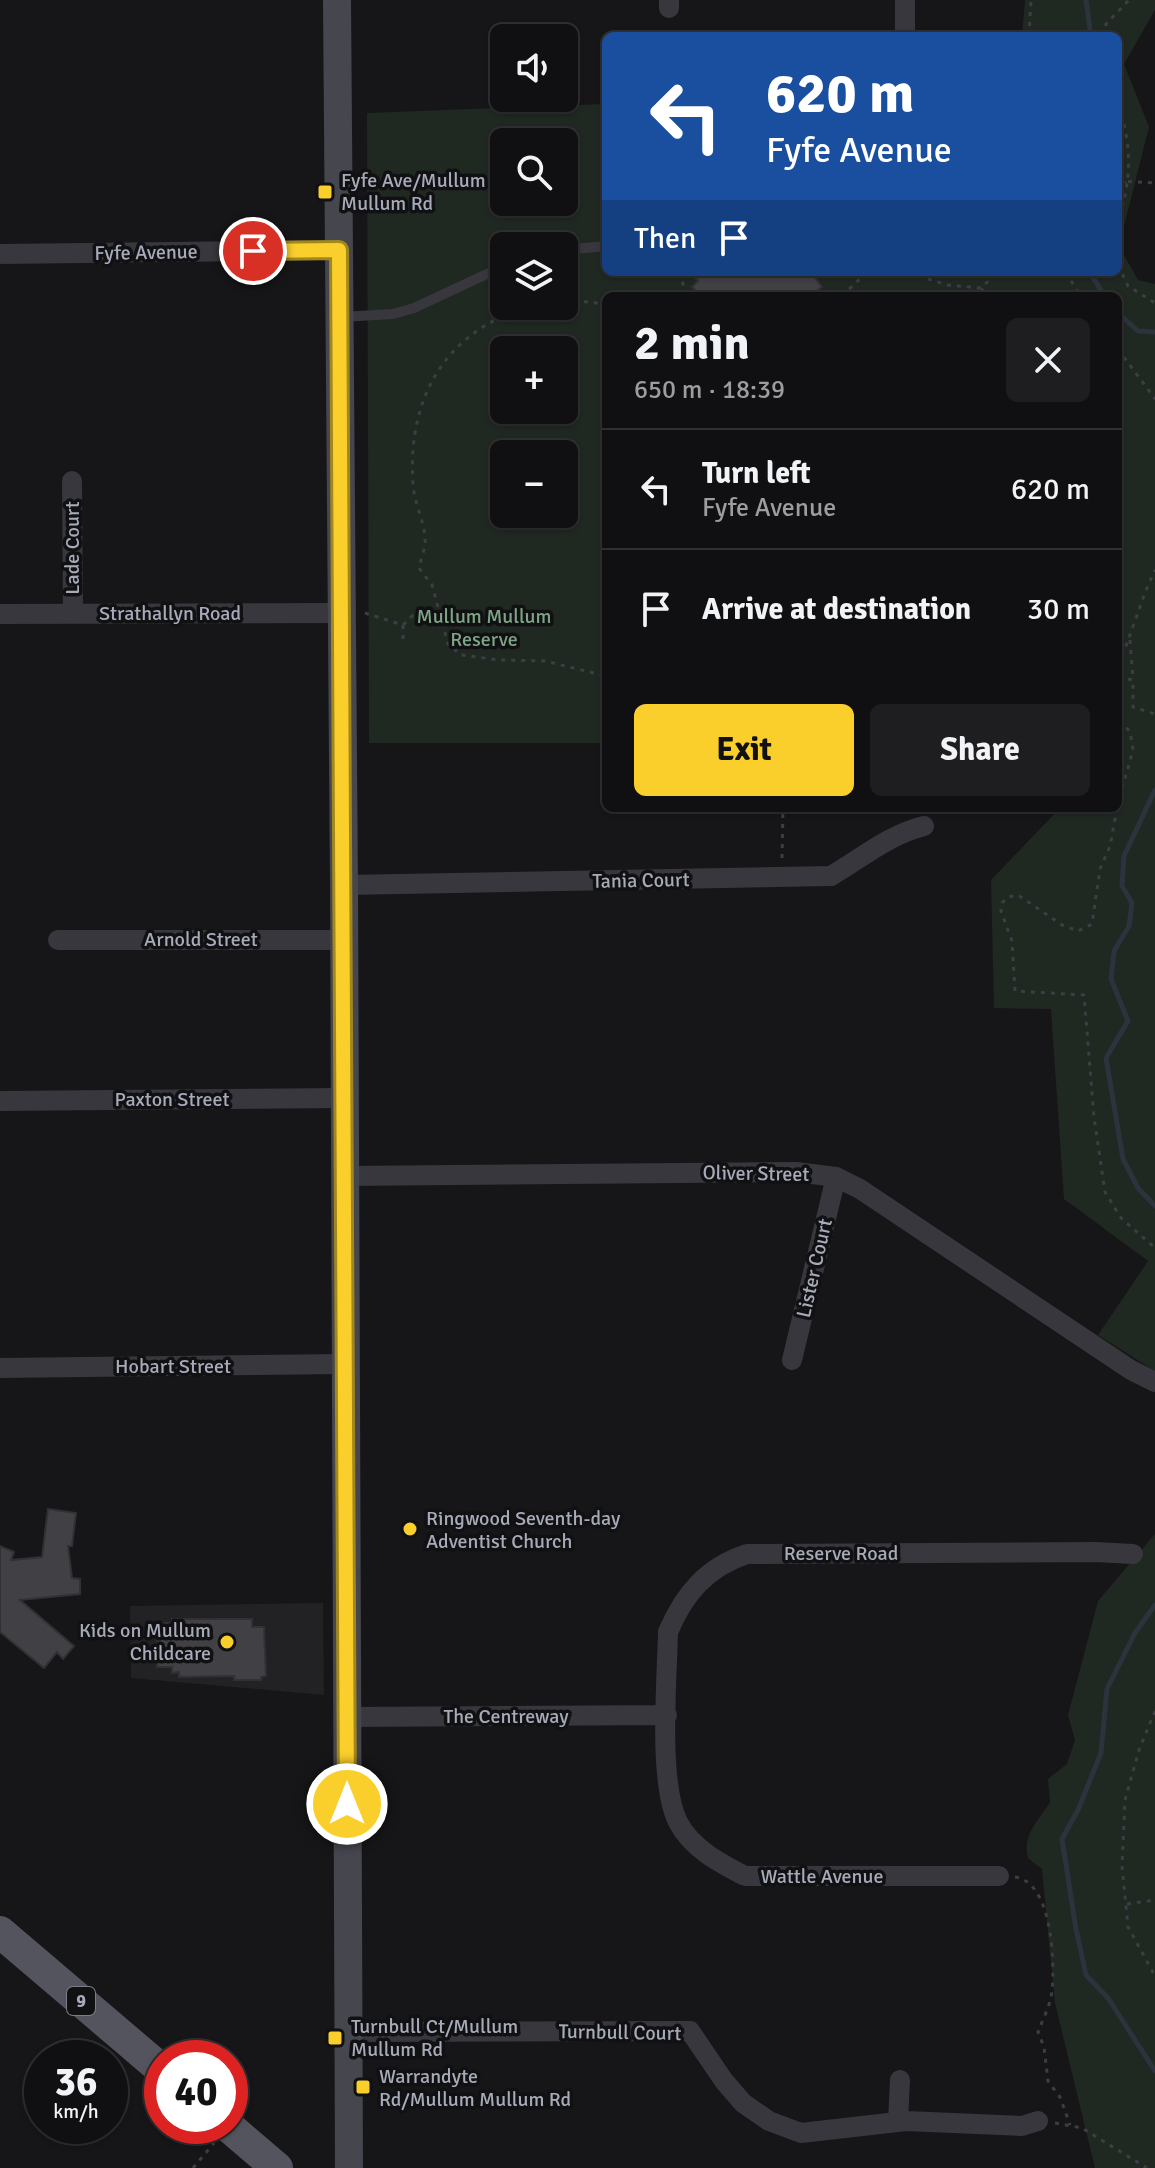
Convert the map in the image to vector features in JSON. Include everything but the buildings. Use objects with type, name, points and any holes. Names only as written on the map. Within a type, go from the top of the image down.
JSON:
[{"type":"main road","name":"9","points":[[0,1932],[144,2055]]},
{"type":"main road","points":[[248,2143],[277,2168]]},
{"type":"street","points":[[337,0],[340,317],[352,613],[343,940],[349,2168]]},
{"type":"street","points":[[905,0],[905,32]]},
{"type":"street","name":"Fyfe Avenue","points":[[0,254],[339,250]]},
{"type":"street","name":"Lade Court","points":[[72,481],[73,614]]},
{"type":"street","name":"Strathallyn Road","points":[[0,614],[352,613]]},
{"type":"street","name":"Tania Court","points":[[344,885],[831,876],[884,841],[924,826]]},
{"type":"street","name":"Arnold Street","points":[[58,940],[343,940]]},
{"type":"street","name":"Paxton Street","points":[[0,1101],[344,1098]]},
{"type":"street","name":"Oliver Street","points":[[344,1176],[796,1172],[836,1177],[860,1189],[1131,1370],[1155,1382]]},
{"type":"street","name":"Lister Court","points":[[792,1360],[836,1177]]},
{"type":"street","name":"Hobart Street","points":[[0,1368],[346,1364]]},
{"type":"street","name":"Reserve Road","points":[[667,1715],[668,1632],[678,1609],[712,1570],[747,1554],[1133,1554]]},
{"type":"street","name":"The Centreway","points":[[346,1717],[667,1715]]},
{"type":"street","name":"Wattle Avenue","points":[[667,1715],[669,1797],[679,1825],[694,1844],[745,1876],[999,1876]]},
{"type":"street","name":"Turnbull Court","points":[[349,2032],[690,2031],[743,2103],[769,2121],[801,2133],[898,2122],[1022,2126],[1038,2121]]},
{"type":"street","points":[[898,2122],[900,2080]]},
{"type":"lane","points":[[578,249],[602,246]]},
{"type":"lane","points":[[340,317],[404,311],[490,273]]},
{"type":"path","points":[[1029,32],[1031,0]]},
{"type":"path","points":[[1106,32],[1106,24],[1129,0]]},
{"type":"path","points":[[1122,116],[1127,130],[1130,162],[1122,202]]},
{"type":"path","points":[[1122,182],[1155,183]]},
{"type":"path","points":[[1122,186],[1126,182]]},
{"type":"path","points":[[1122,273],[1128,286],[1155,303]]},
{"type":"path","points":[[846,292],[862,276]]},
{"type":"path","points":[[919,276],[947,285],[981,288],[986,292]]},
{"type":"path","points":[[981,288],[994,276]]},
{"type":"path","points":[[578,302],[602,305]]},
{"type":"path","points":[[496,320],[458,345],[444,360],[425,395],[413,441],[414,497],[425,539],[419,568],[432,585],[448,644],[461,655],[545,661],[602,675]]},
{"type":"path","points":[[1122,354],[1155,399]]},
{"type":"path","points":[[1155,570],[1133,621],[1130,639],[1133,707],[1155,714]]},
{"type":"path","points":[[403,640],[403,625],[413,615],[438,608]]},
{"type":"path","points":[[352,613],[403,625]]},
{"type":"path","points":[[1122,656],[1130,639]]},
{"type":"path","points":[[1122,679],[1133,680]]},
{"type":"path","points":[[1122,725],[1130,731],[1133,750],[1122,788]]},
{"type":"path","points":[[782,877],[783,812]]},
{"type":"path","points":[[1116,812],[1110,846],[1100,869],[1092,924],[1078,931],[1062,925],[1018,895],[1008,897],[1002,903],[1001,911],[1012,941],[1015,991],[1084,995],[1094,1117],[1105,1192],[1121,1218],[1155,1248]]},
{"type":"path","points":[[1155,1711],[1139,1750],[1125,1800],[1122,1866],[1128,1927],[1155,1976]]},
{"type":"path","points":[[999,1876],[1025,1879],[1033,1886],[1045,1910],[1052,1938],[1052,1992],[1038,2032],[1044,2047],[1048,2081],[1060,2097],[1070,2125]]},
{"type":"path","points":[[1126,1904],[1155,1900]]},
{"type":"path","points":[[1038,2121],[1082,2128],[1147,2168]]},
{"type":"path","points":[[193,2168],[213,2144]]},
{"type":"shaded area","name":"Kids on Mullum Childcare","points":[[323,1603],[324,1695],[131,1678],[130,1606]]},
{"type":"green space","name":"Mullum Mullum Reserve","points":[[1025,0],[1155,0],[1155,10],[1124,64],[1149,127],[1122,234],[1122,32],[1022,32]]},
{"type":"green space","name":"Mullum Mullum Reserve","points":[[602,104],[602,276],[1122,276],[1122,251],[1138,280],[1155,284],[1155,1371],[1098,1335],[1148,1261],[1064,1199],[1051,1009],[994,1008],[991,880],[1056,812],[1122,812],[1122,292],[602,292],[602,743],[369,743],[367,113],[490,108],[490,112],[578,112],[578,105]]},
{"type":"green space","points":[[1155,1534],[1155,2168],[1095,2168],[1055,2003],[1042,1869],[1028,1858],[1027,1842],[1050,1802],[1048,1779],[1067,1764],[1075,1740],[1068,1715],[1098,1601]]},
{"type":"waterway","points":[[1086,0],[1090,32]]},
{"type":"waterway","points":[[1092,276],[1102,292]]},
{"type":"waterway","points":[[1122,317],[1138,331],[1155,332]]},
{"type":"waterway","points":[[1155,790],[1124,856],[1122,886],[1132,903],[1129,926],[1114,951],[1111,979],[1128,1021],[1106,1058],[1123,1159],[1138,1188],[1155,1206]]},
{"type":"waterway","points":[[1155,1605],[1135,1633],[1107,1689],[1101,1753],[1078,1810],[1062,1839],[1086,1975],[1108,1998],[1155,2071]]},
{"type":"place","name":"Fyfe Ave/Mullum Mullum Rd","points":[[325,192]]},
{"type":"place","name":"Ringwood Seventh-day Adventist Church","points":[[410,1529]]},
{"type":"place","name":"Kids on Mullum Childcare","points":[[227,1642]]},
{"type":"place","name":"Turnbull Ct/Mullum Mullum Rd","points":[[335,2038]]},
{"type":"place","name":"Warrandyte Rd/Mullum Mullum Rd","points":[[363,2087]]},
{"type":"route","points":[[253,251],[339,250],[347,1804]]}]
